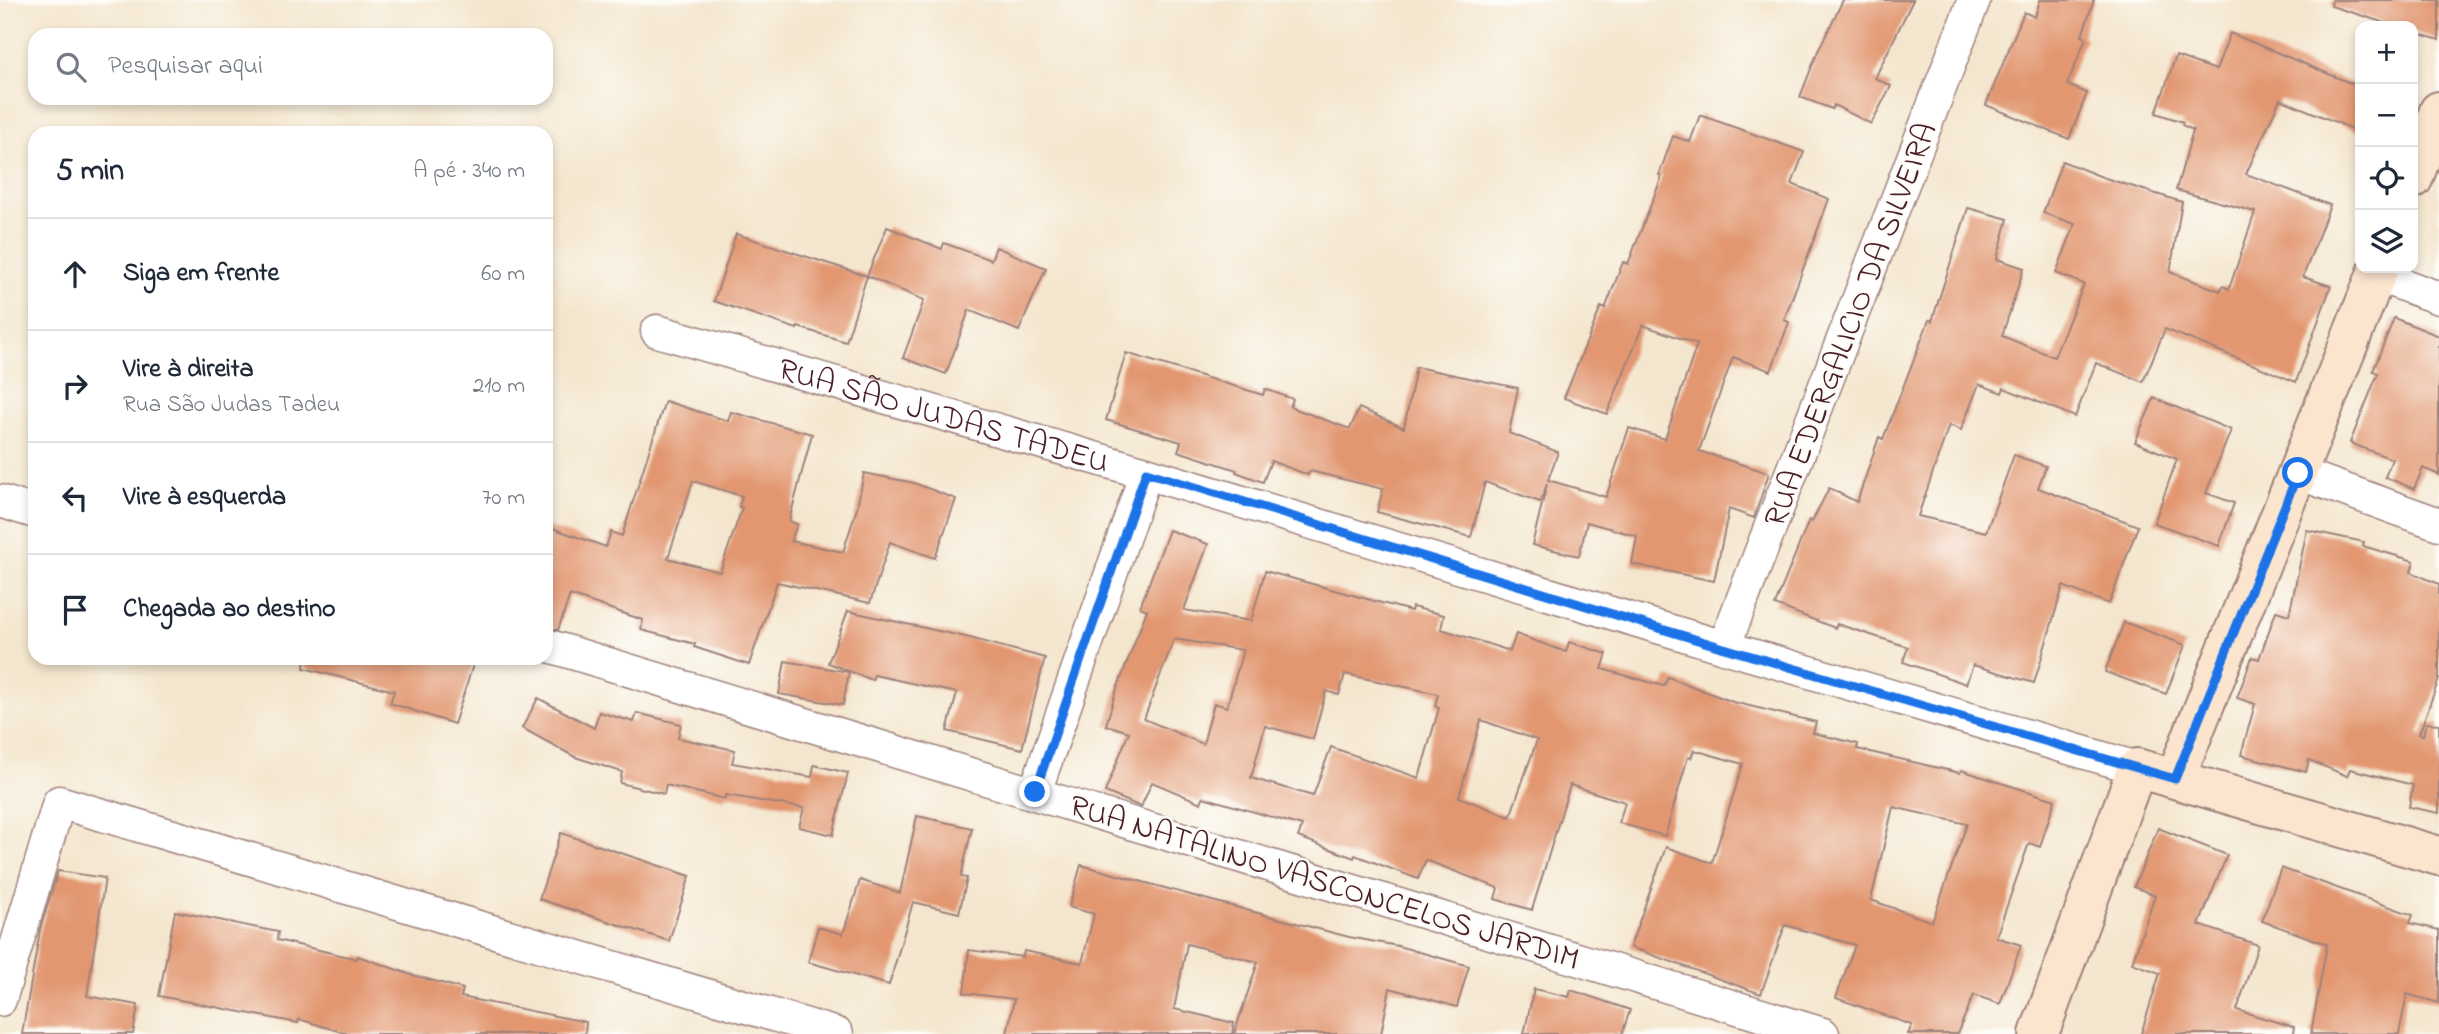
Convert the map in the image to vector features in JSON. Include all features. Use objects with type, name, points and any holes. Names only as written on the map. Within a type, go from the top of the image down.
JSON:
[{"type":"street","name":"RUA EDERGALICIO DA SILVEIRA","points":[[1724,648],[1974,0]]},
{"type":"street","points":[[2418,166],[2439,111]]},
{"type":"street","points":[[2175,779],[2376,273]]},
{"type":"street","points":[[2382,273],[2439,298]]},
{"type":"street","name":"RUA SÃO JUDAS TADEU","points":[[657,331],[1146,472],[1724,648],[2439,856]]},
{"type":"street","points":[[1035,792],[1146,472]]},
{"type":"street","points":[[2298,473],[2439,524]]},
{"type":"street","points":[[0,501],[28,511]]},
{"type":"street","name":"RUA NATALINO VASCONCELOS JARDIM","points":[[553,647],[1823,1034]]},
{"type":"street","points":[[2039,1034],[2137,768]]},
{"type":"street","points":[[2,987],[59,802],[837,1034]]},
{"type":"building","points":[[1843,0],[1913,0],[1875,78],[1891,86],[1871,124],[1834,105],[1832,109],[1800,97],[1818,51]]},
{"type":"building","points":[[2040,0],[2094,0],[2082,36],[2086,38],[2067,85],[2087,93],[2069,139],[1986,105],[2024,12],[2035,17]]},
{"type":"building","points":[[2332,0],[2439,0],[2439,40],[2418,34],[2418,21],[2379,21],[2331,6]]},
{"type":"building","points":[[2230,33],[2355,85],[2355,130],[2280,99],[2246,174],[2330,205],[2303,277],[2331,286],[2296,382],[2165,329],[2143,382],[2096,363],[2075,417],[2004,388],[2002,393],[1979,384],[1961,430],[1949,425],[1918,516],[1986,532],[2014,455],[2046,466],[2038,488],[2138,526],[2109,604],[2063,586],[2034,683],[1973,665],[1966,684],[1903,662],[1908,647],[1837,624],[1835,628],[1775,605],[1809,520],[1812,522],[1829,488],[1857,502],[1879,437],[1883,439],[1929,320],[1932,321],[1968,208],[2008,219],[1997,259],[2024,268],[2002,336],[2054,357],[2084,284],[2056,273],[2075,224],[2043,213],[2062,161],[2102,177],[2182,202],[2170,272],[2220,291],[2222,286],[2229,289],[2255,212],[2176,190],[2193,130],[2182,125],[2183,122],[2156,113],[2176,56],[2216,70]]},
{"type":"building","points":[[1700,115],[1804,152],[1792,184],[1829,199],[1784,320],[1789,322],[1771,371],[1733,357],[1699,451],[1769,473],[1754,518],[1729,509],[1714,581],[1632,564],[1637,536],[1587,522],[1579,556],[1532,545],[1547,484],[1540,502],[1485,482],[1471,537],[1377,512],[1383,489],[1310,471],[1308,475],[1271,461],[1263,482],[1236,472],[1237,470],[1178,451],[1181,442],[1106,420],[1126,353],[1263,395],[1265,389],[1293,399],[1290,407],[1350,429],[1359,408],[1404,428],[1416,367],[1518,388],[1509,433],[1558,452],[1548,480],[1606,497],[1629,428],[1665,439],[1697,344],[1643,325],[1607,414],[1564,398],[1601,307],[1605,309],[1623,262],[1628,264],[1662,176],[1659,175],[1673,136],[1690,142]]},
{"type":"building","points":[[887,227],[942,249],[944,243],[991,260],[996,247],[1046,268],[1019,331],[969,310],[946,374],[903,358],[924,300],[867,276]]},
{"type":"building","points":[[736,234],[867,276],[846,342],[798,327],[797,329],[714,301]]},
{"type":"building","points":[[2394,318],[2439,336],[2439,475],[2423,468],[2414,489],[2385,477],[2392,459],[2350,443],[2378,373],[2373,371]]},
{"type":"building","points":[[2154,398],[2231,430],[2206,493],[2234,503],[2219,546],[2154,523],[2177,459],[2135,442]]},
{"type":"building","points":[[665,401],[728,421],[731,412],[812,434],[789,521],[797,524],[791,541],[843,552],[857,508],[864,473],[914,483],[956,499],[935,558],[890,542],[870,603],[777,582],[749,665],[694,647],[695,644],[641,630],[643,620],[570,595],[558,630],[553,629],[553,528],[606,547],[611,532],[622,536]],"holes":[[[693,481],[742,496],[739,507],[742,508],[720,572],[668,558]]]},
{"type":"building","points":[[1169,530],[1208,544],[1184,610],[1251,621],[1265,571],[1411,611],[1412,607],[1444,615],[1441,629],[1510,651],[1516,634],[1566,652],[1569,642],[1607,654],[1602,669],[1664,686],[1668,677],[1733,702],[1816,722],[1813,733],[1858,744],[1857,749],[1960,773],[1961,770],[2055,800],[2040,847],[2029,843],[1996,937],[2021,945],[2000,1004],[1974,995],[1957,1034],[1908,1034],[1912,1025],[1836,998],[1855,945],[1785,925],[1761,994],[1630,947],[1666,847],[1712,863],[1743,764],[1694,750],[1691,758],[1688,757],[1665,836],[1619,823],[1625,802],[1570,785],[1532,910],[1495,899],[1498,888],[1426,860],[1418,879],[1298,837],[1302,826],[1203,797],[1201,803],[1152,782],[1141,807],[1105,792],[1129,732],[1106,725],[1147,610],[1140,607]],"holes":[[[1174,639],[1243,650],[1227,707],[1214,703],[1203,744],[1144,719]],[[1345,674],[1438,694],[1435,706],[1439,708],[1419,778],[1331,747],[1313,796],[1251,778],[1265,726],[1313,739],[1326,691],[1339,695]],[[1481,720],[1537,740],[1510,817],[1459,797]],[[1893,807],[1967,824],[1932,922],[1871,900]]]},
{"type":"building","points":[[2307,530],[2364,542],[2363,546],[2414,561],[2411,572],[2439,584],[2439,679],[2419,734],[2423,735],[2426,723],[2439,724],[2439,813],[2409,807],[2413,785],[2350,769],[2347,776],[2309,760],[2306,772],[2241,755],[2255,704],[2237,698],[2252,657],[2259,659],[2276,611],[2289,615]]},
{"type":"building","points":[[848,611],[1045,658],[1022,749],[947,731],[957,693],[874,675],[872,680],[828,663]]},
{"type":"building","points":[[2124,622],[2185,645],[2166,694],[2105,672]]},
{"type":"building","points":[[785,661],[849,672],[843,705],[779,694]]},
{"type":"building","points":[[304,665],[473,665],[454,724],[390,703],[394,691],[304,668]]},
{"type":"building","points":[[538,698],[594,728],[599,712],[634,722],[637,713],[681,724],[678,738],[735,750],[732,763],[812,777],[814,765],[848,773],[833,835],[799,827],[804,808],[725,795],[725,799],[666,785],[664,794],[620,783],[622,772],[575,757],[522,728]]},
{"type":"building","points":[[917,816],[972,828],[961,877],[967,878],[959,913],[913,902],[889,985],[808,962],[818,927],[843,934],[860,880],[900,893]]},
{"type":"building","points":[[2158,828],[2227,855],[2199,925],[2258,945],[2237,1010],[2294,1027],[2293,1034],[2141,1034],[2160,973],[2132,963],[2155,895],[2134,887]]},
{"type":"building","points":[[561,833],[690,876],[669,941],[539,899]]},
{"type":"building","points":[[1081,865],[1349,937],[1398,946],[1469,966],[1457,1007],[1390,988],[1381,1034],[1234,1034],[1258,962],[1187,944],[1174,1009],[1234,1023],[1232,1034],[1007,1034],[1014,999],[964,993],[969,950],[1023,957],[1024,951],[1082,963],[1094,914],[1069,907]]},
{"type":"building","points":[[2281,868],[2413,915],[2410,923],[2439,930],[2439,1003],[2407,994],[2399,1034],[2311,1034],[2327,944],[2262,921]]},
{"type":"building","points":[[58,871],[105,878],[87,996],[138,1005],[133,1034],[22,1034],[40,930]]},
{"type":"building","points":[[175,911],[278,932],[277,940],[357,959],[358,956],[463,989],[461,997],[586,1022],[585,1034],[348,1034],[299,1019],[298,1023],[159,996]]},
{"type":"building","points":[[1534,989],[1569,997],[1571,990],[1630,1010],[1622,1034],[1524,1034]]},
{"type":"route","points":[[1035,792],[1146,472],[1724,648],[2175,779],[2298,473]]}]
